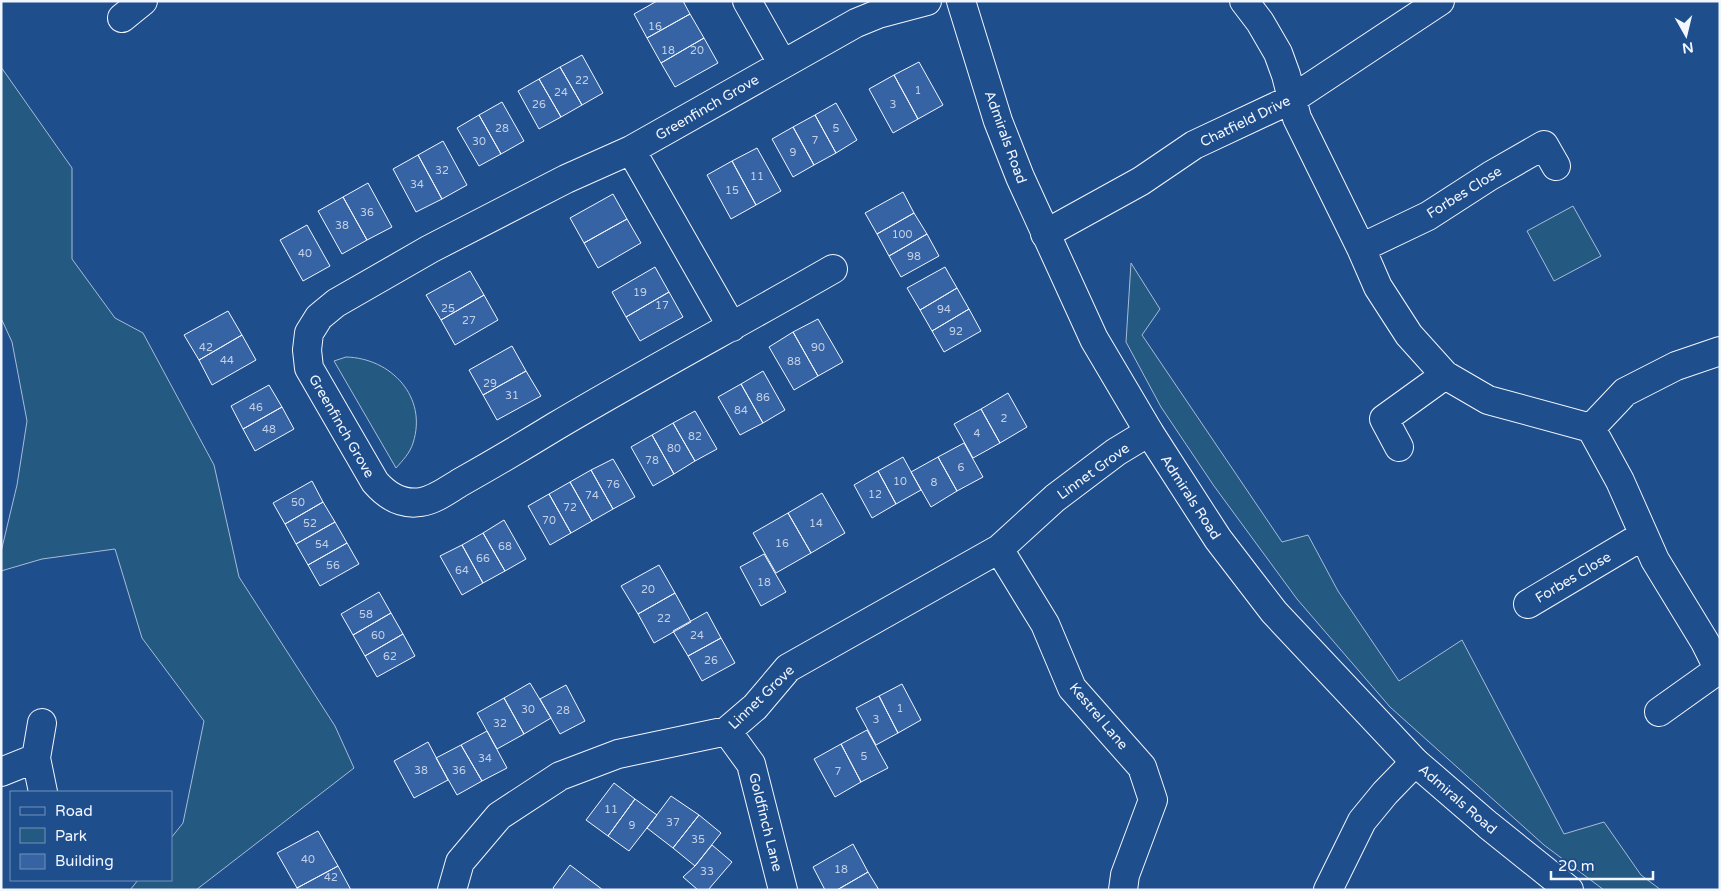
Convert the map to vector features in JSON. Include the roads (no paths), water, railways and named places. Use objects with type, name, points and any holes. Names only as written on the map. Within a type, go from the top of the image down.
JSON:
[{"type":"street","points":[[122,18],[144,1]]},
{"type":"street","points":[[747,1],[782,64]]},
{"type":"street","name":"Greenfinch Grove","points":[[833,269],[442,493],[421,502],[396,500],[384,493],[375,482],[309,368],[307,350],[309,333],[319,317],[336,303],[430,249],[566,179],[631,150],[856,23],[878,14],[927,1]]},
{"type":"street","name":"Admirals Road","points":[[961,1],[998,121],[1020,177],[1094,338],[1149,432],[1218,539],[1274,612],[1415,762],[1503,838],[1569,890]]},
{"type":"street","points":[[1244,1],[1260,22],[1278,53],[1297,118],[1361,248],[1378,287],[1410,335],[1445,375],[1488,400],[1591,428],[1620,481],[1655,560],[1713,637],[1719,671],[1660,712]]},
{"type":"street","name":"Chatfield Drive","points":[[1045,234],[1140,181],[1194,146],[1292,99],[1440,1]]},
{"type":"street","name":"Forbes Close","points":[[1361,248],[1428,216],[1490,176],[1544,145],[1556,166]]},
{"type":"street","points":[[631,150],[732,327]]},
{"type":"street","points":[[1591,428],[1625,392],[1676,366],[1720,350]]},
{"type":"street","points":[[1399,447],[1384,419],[1445,375]]},
{"type":"street","name":"Linnet Grove","points":[[452,890],[460,862],[499,816],[560,776],[618,754],[727,731],[756,707],[788,668],[1000,549],[1056,498],[1116,452],[1149,432]]},
{"type":"street","name":"Forbes Close","points":[[1528,604],[1644,535]]},
{"type":"street","name":"Kestrel Lane","points":[[1000,549],[1045,624],[1072,688],[1142,767],[1153,800],[1125,875],[1124,890]]},
{"type":"street","points":[[42,724],[36,758],[43,791]]},
{"type":"street","name":"Goldfinch Lane","points":[[727,731],[751,764],[783,890]]},
{"type":"street","points":[[1,772],[36,758]]},
{"type":"street","points":[[1328,890],[1362,820],[1415,762]]}]
